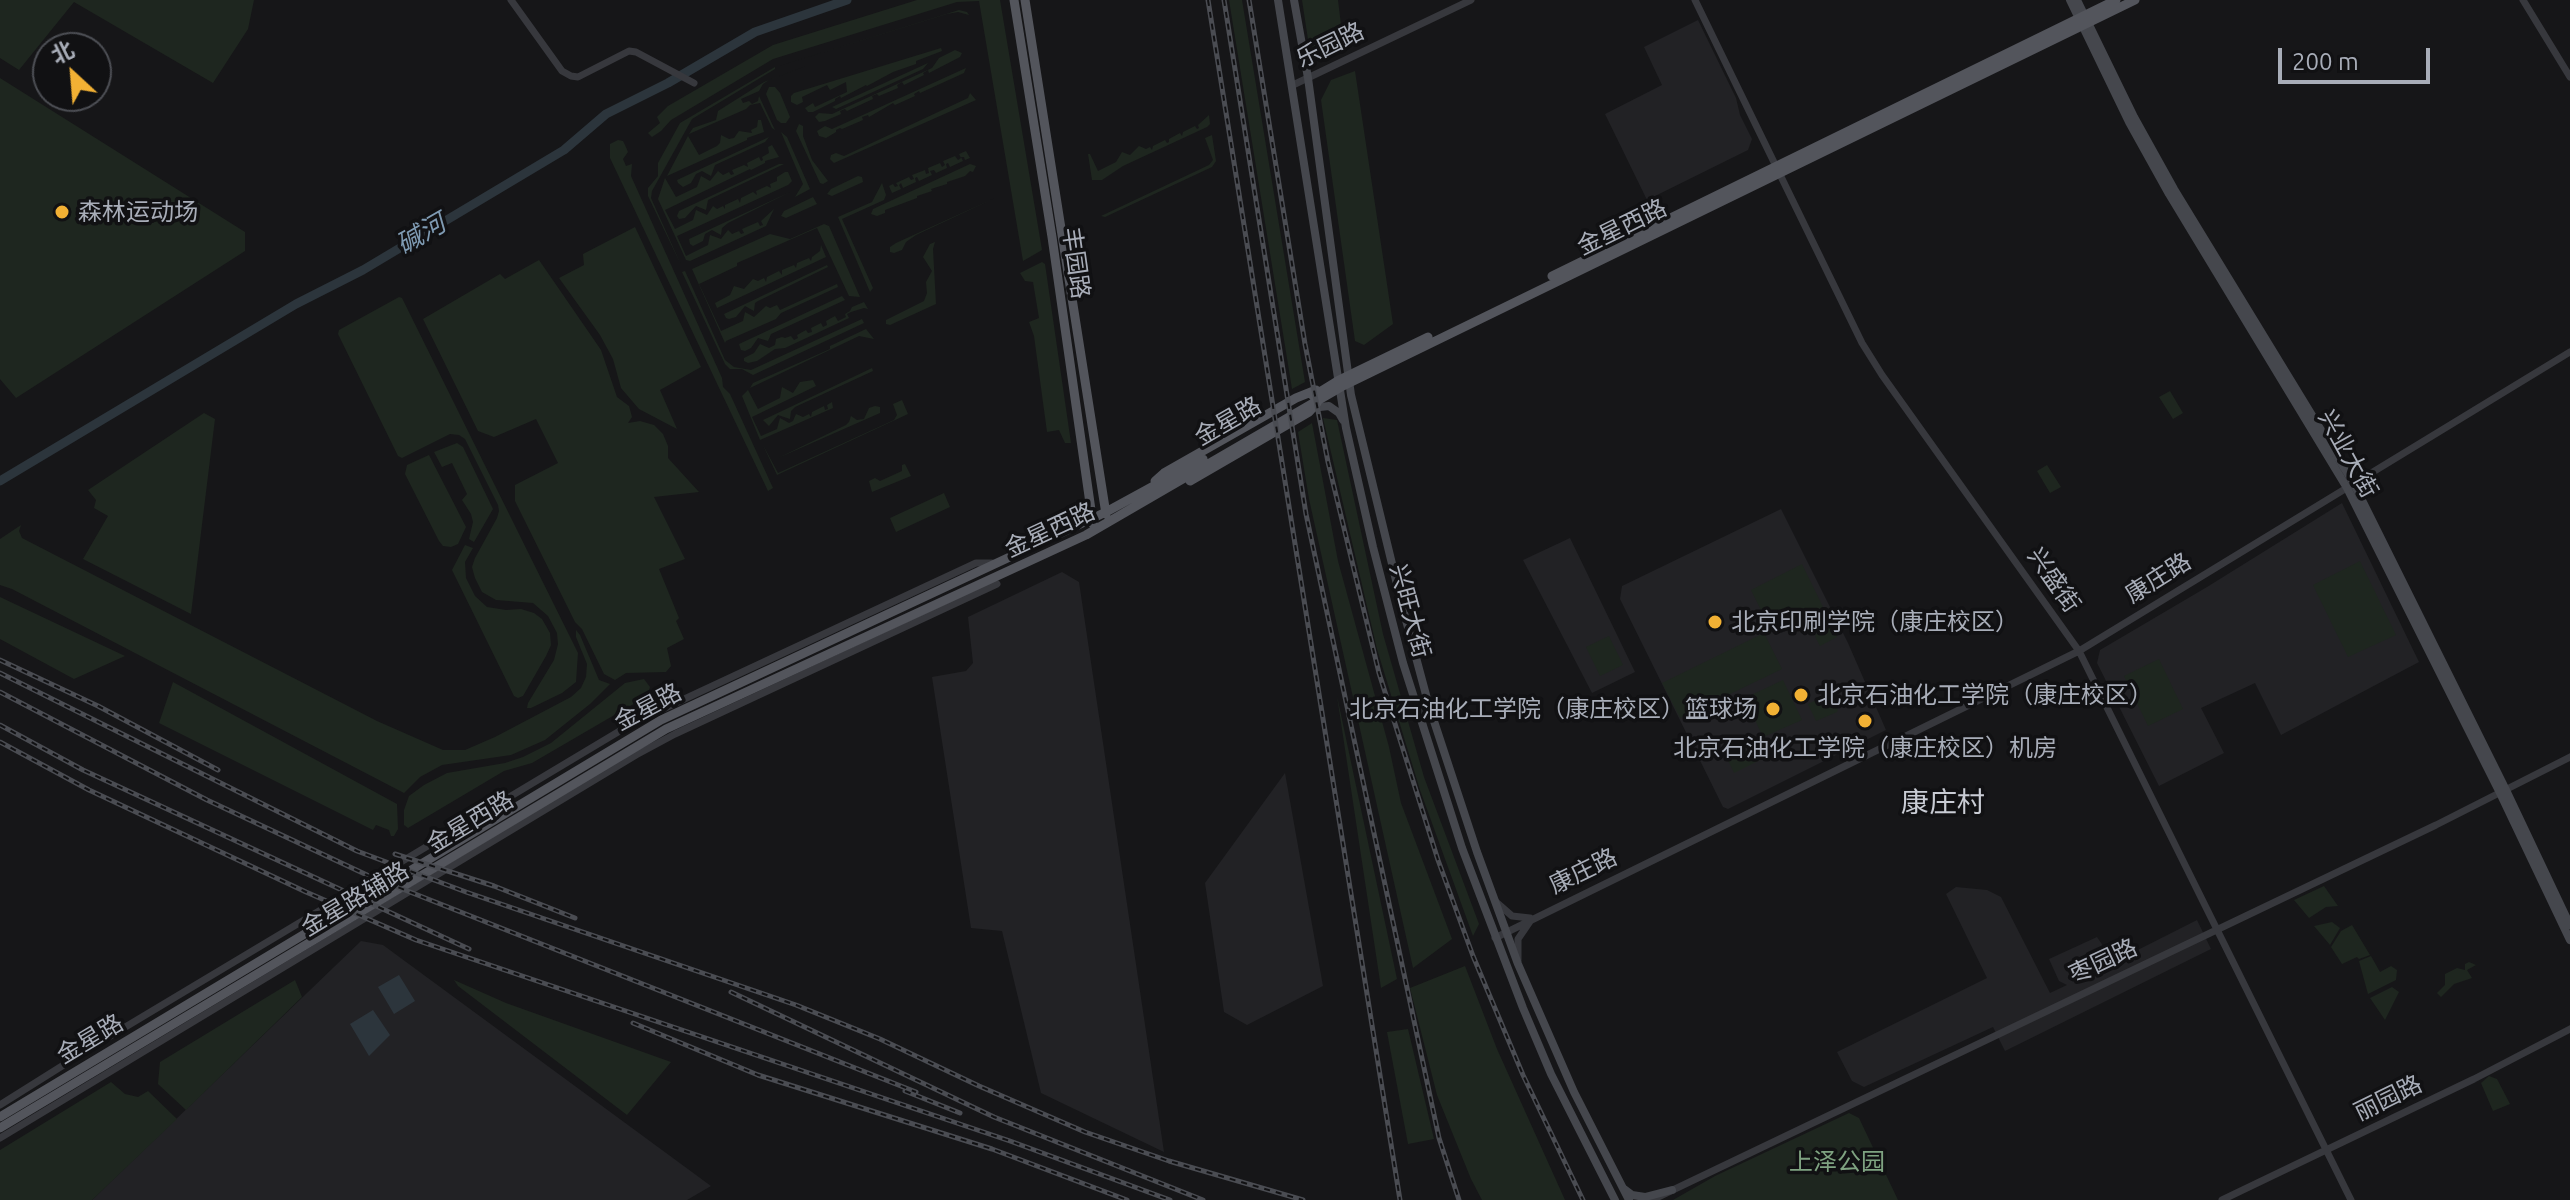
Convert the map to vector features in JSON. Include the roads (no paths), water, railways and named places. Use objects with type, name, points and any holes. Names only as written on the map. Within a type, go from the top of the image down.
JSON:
[{"type":"main road","name":"丰园路","points":[[1014,0],[1094,532]]},
{"type":"main road","name":"丰园路","points":[[1025,0],[1106,525]]},
{"type":"main road","name":"兴旺大街","points":[[1278,0],[1345,381],[1429,706],[1518,964],[1574,1092],[1629,1200]]},
{"type":"main road","name":"兴旺大街","points":[[1294,0],[1308,78],[1345,381],[1346,428],[1403,663],[1462,848],[1495,938],[1551,1074],[1615,1200]]},
{"type":"main road","name":"兴业大街","points":[[2070,0],[2174,189],[2350,486],[2570,925]]},
{"type":"main road","name":"兴业大街","points":[[2077,0],[2083,21]]},
{"type":"main road","name":"金星西路","points":[[2083,21],[2116,0]]},
{"type":"main road","name":"金星西路","points":[[3,1118],[666,729],[1094,532],[1322,398],[1345,381],[2083,21],[2135,0]]},
{"type":"main road","name":"金星路","points":[[3,1118],[661,720],[1106,512],[1147,489],[1164,473],[1296,398],[1345,381]]},
{"type":"main road","points":[[1140,505],[1309,412],[1322,398]]},
{"type":"main road","points":[[1294,413],[1329,406],[1339,413],[1346,428]]},
{"type":"main road","points":[[1087,476],[1092,480],[1101,478]]},
{"type":"main road","name":"兴业大街","points":[[2503,791],[2570,940]]},
{"type":"main road","points":[[1622,1188],[1632,1195],[1645,1197],[1672,1190]]},
{"type":"main road","points":[[1660,1200],[1672,1190]]},
{"type":"street","points":[[511,0],[562,71],[571,76],[578,77],[629,51],[690,81]]},
{"type":"street","name":"乐园路","points":[[1293,85],[1471,0]]},
{"type":"street","name":"兴盛街","points":[[1695,0],[1862,343],[2079,651],[2351,1200]]},
{"type":"street","points":[[2523,0],[2570,77]]},
{"type":"street","name":"康庄路","points":[[1495,938],[2079,651],[2570,352]]},
{"type":"street","name":"金星路辅路","points":[[0,1138],[3,1118],[636,755],[997,584]]},
{"type":"street","name":"枣园路","points":[[1652,1200],[2570,757]]},
{"type":"street","points":[[1496,902],[1512,916],[1532,918],[1518,939],[1518,964]]},
{"type":"street","name":"丽园路","points":[[2222,1200],[2570,1029]]},
{"type":"waterway","name":"碱河","points":[[0,481],[296,304],[363,270],[564,150],[606,114],[668,83],[755,32],[847,0]]},
{"type":"railway","points":[[1208,0],[1400,1200]]},
{"type":"railway","points":[[1224,0],[1306,514],[1439,1138],[1459,1200]]},
{"type":"railway","points":[[1249,0],[1305,344],[1328,462],[1379,673],[1438,860],[1473,956],[1523,1075],[1583,1200]]},
{"type":"railway","points":[[0,660],[98,706],[218,770]]},
{"type":"railway","points":[[0,673],[357,851],[466,892],[796,1005],[880,1039],[1085,1132],[1169,1161],[1303,1200]]},
{"type":"railway","points":[[0,692],[207,800],[367,875],[916,1092]]},
{"type":"railway","points":[[0,725],[83,770],[469,949]]},
{"type":"railway","points":[[0,742],[89,790],[416,940],[1010,1141],[1170,1200]]},
{"type":"railway","points":[[395,854],[494,886],[575,918]]},
{"type":"railway","points":[[731,992],[994,1117],[1203,1200]]},
{"type":"railway","points":[[633,1023],[758,1075],[992,1149],[1127,1200]]},
{"type":"railway","points":[[905,1091],[960,1113]]},
{"type":"place","name":"森林运动场","points":[[62,212]]},
{"type":"place","name":"北京印刷学院（康庄校区）","points":[[1715,622]]},
{"type":"place","name":"北京石油化工学院（康庄校区）","points":[[1801,695]]},
{"type":"place","name":"北京石油化工学院（康庄校区）篮球场","points":[[1773,709]]},
{"type":"place","name":"北京石油化工学院（康庄校区）机房","points":[[1865,721]]},
{"type":"district","name":"康庄村","points":[[1943,803]]},
{"type":"park label","name":"上泽公园","points":[[1837,1162]]}]
